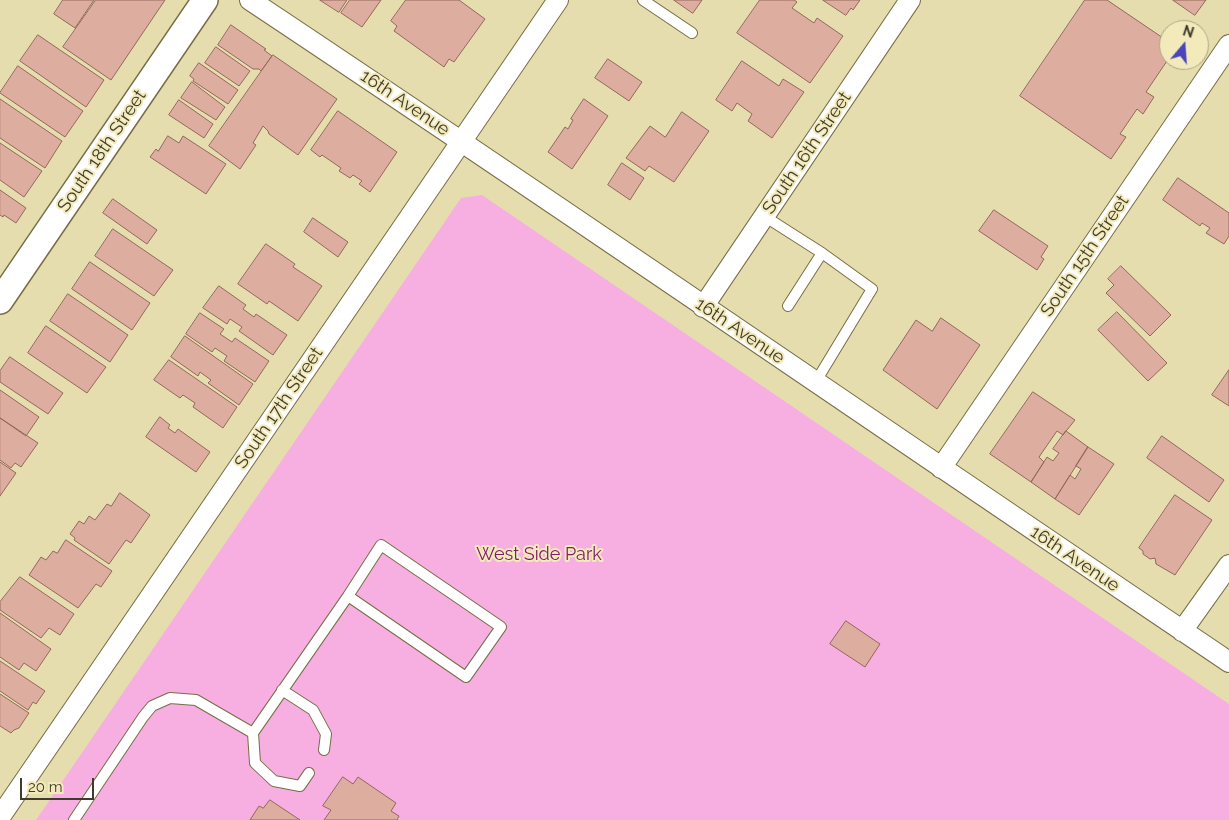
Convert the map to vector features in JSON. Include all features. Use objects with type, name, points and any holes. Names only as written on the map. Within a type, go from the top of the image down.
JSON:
[{"type":"street","name":"South 18th Street","points":[[0,301],[205,0]]},
{"type":"street","name":"16th Avenue","points":[[250,0],[461,140],[703,307],[1229,662]]},
{"type":"street","name":"South 17th Street","points":[[0,818],[558,0]]},
{"type":"street","name":"South 16th Street","points":[[703,307],[910,0]]},
{"type":"street","name":"South 15th Street","points":[[941,468],[1229,45]]},
{"type":"street","points":[[1182,631],[1229,565]]},
{"type":"lane","points":[[643,0],[692,32]]},
{"type":"lane","points":[[764,216],[822,253],[872,289],[815,382]]},
{"type":"lane","points":[[788,306],[822,253]]},
{"type":"lane","points":[[308,773],[300,786],[274,781],[255,763],[253,732],[348,596],[381,544],[501,626],[466,677],[348,596]]},
{"type":"lane","points":[[282,690],[313,710],[326,734],[324,750]]},
{"type":"lane","points":[[74,820],[152,706],[170,698],[196,700],[253,732]]},
{"type":"green space","name":"West Side Park","points":[[482,195],[1229,704],[1229,820],[36,820],[461,198]]},
{"type":"building","points":[[63,0],[94,0],[75,28],[54,14]]},
{"type":"building","points":[[96,0],[165,0],[111,80],[63,47]]},
{"type":"building","points":[[320,0],[347,0],[339,12]]},
{"type":"building","points":[[350,0],[381,0],[362,27],[341,13]]},
{"type":"building","points":[[406,0],[459,0],[485,19],[454,62],[449,59],[444,67],[394,31],[397,26],[391,21]]},
{"type":"building","points":[[674,0],[702,0],[693,13]]},
{"type":"building","points":[[760,0],[794,0],[797,2],[792,8],[814,23],[817,18],[843,36],[810,83],[737,33]]},
{"type":"building","points":[[823,0],[860,0],[853,10],[851,8],[846,15]]},
{"type":"building","points":[[1085,0],[1107,0],[1159,35],[1159,70],[1161,70],[1146,92],[1154,97],[1143,114],[1137,109],[1120,134],[1126,137],[1111,159],[1020,96]]},
{"type":"building","points":[[1173,0],[1206,0],[1195,15]]},
{"type":"building","points":[[231,25],[266,49],[264,50],[272,56],[261,71],[253,69],[218,45]]},
{"type":"building","points":[[38,35],[104,80],[86,107],[20,61]]},
{"type":"building","points":[[216,47],[250,71],[239,86],[205,63]]},
{"type":"building","points":[[273,55],[337,99],[298,155],[269,134],[263,126],[253,143],[256,145],[240,169],[209,146]]},
{"type":"building","points":[[608,59],[642,82],[629,101],[595,78]]},
{"type":"building","points":[[742,61],[779,86],[783,79],[804,92],[772,138],[748,121],[752,114],[737,103],[732,111],[716,100]]},
{"type":"building","points":[[199,63],[238,90],[228,104],[193,81],[194,79],[190,76]]},
{"type":"building","points":[[18,66],[83,111],[65,137],[0,93]]},
{"type":"building","points":[[192,82],[225,107],[216,120],[181,98]]},
{"type":"building","points":[[0,99],[62,141],[45,168],[0,138]]},
{"type":"building","points":[[584,99],[608,116],[572,169],[548,152],[565,127],[568,129],[573,120],[571,119]]},
{"type":"building","points":[[179,100],[213,124],[204,138],[169,115]]},
{"type":"building","points":[[338,111],[397,152],[370,192],[359,184],[362,181],[353,175],[350,178],[339,171],[341,168],[311,150]]},
{"type":"building","points":[[682,112],[709,131],[674,182],[649,166],[645,171],[626,158],[650,126],[665,137]]},
{"type":"building","points":[[168,136],[179,143],[183,136],[226,164],[206,194],[150,157],[156,149],[158,151]]},
{"type":"building","points":[[0,143],[42,171],[24,197],[0,180]]},
{"type":"building","points":[[622,163],[644,178],[630,200],[608,185]]},
{"type":"building","points":[[1178,178],[1229,213],[1229,236],[1224,244],[1206,233],[1210,228],[1202,223],[1200,226],[1163,200]]},
{"type":"building","points":[[0,190],[26,208],[16,223],[4,215],[3,217],[0,215]]},
{"type":"building","points":[[113,199],[157,230],[147,244],[103,213]]},
{"type":"building","points":[[994,210],[1048,246],[1041,257],[1044,259],[1037,270],[979,231]]},
{"type":"building","points":[[313,218],[348,242],[338,257],[304,232]]},
{"type":"building","points":[[113,229],[173,270],[154,296],[95,256]]},
{"type":"building","points":[[266,244],[295,264],[293,267],[322,286],[298,321],[269,301],[267,304],[238,284]]},
{"type":"building","points":[[90,262],[150,303],[132,330],[72,289]]},
{"type":"building","points":[[1121,266],[1171,315],[1150,336],[1106,293],[1114,285],[1108,279]]},
{"type":"building","points":[[219,286],[246,305],[243,309],[254,317],[256,314],[287,335],[273,355],[239,331],[242,327],[230,319],[227,324],[203,308]]},
{"type":"building","points":[[68,294],[128,335],[110,362],[50,321]]},
{"type":"building","points":[[1117,312],[1167,363],[1148,381],[1098,330]]},
{"type":"building","points":[[200,313],[224,329],[220,334],[232,342],[235,338],[269,361],[255,382],[224,361],[227,356],[215,348],[212,352],[186,334]]},
{"type":"building","points":[[941,318],[980,345],[937,409],[883,370],[916,320],[932,331]]},
{"type":"building","points":[[46,326],[106,367],[87,393],[28,353]]},
{"type":"building","points":[[185,336],[253,384],[239,405],[208,383],[211,380],[200,372],[198,376],[171,357]]},
{"type":"building","points":[[10,357],[63,393],[48,414],[0,382],[0,371]]},
{"type":"building","points":[[169,360],[237,407],[223,428],[193,407],[195,403],[183,395],[180,398],[154,380]]},
{"type":"building","points":[[1229,370],[1229,406],[1212,395]]},
{"type":"building","points":[[0,390],[39,417],[26,436],[0,418]]},
{"type":"building","points":[[1033,392],[1075,420],[1063,435],[1057,431],[1039,457],[1044,462],[1031,482],[990,454]]},
{"type":"building","points":[[160,417],[170,425],[168,428],[175,433],[178,429],[210,452],[196,472],[146,437]]},
{"type":"building","points":[[0,418],[38,443],[21,467],[15,463],[11,468],[0,460]]},
{"type":"building","points":[[1066,431],[1088,447],[1055,499],[1031,482],[1047,457],[1053,461],[1059,453],[1053,449]]},
{"type":"building","points":[[1162,436],[1224,480],[1209,502],[1147,458]]},
{"type":"building","points":[[1088,447],[1114,464],[1079,515],[1055,499],[1070,475],[1075,479],[1081,469],[1076,466]]},
{"type":"building","points":[[0,462],[16,473],[0,496]]},
{"type":"building","points":[[120,493],[150,515],[131,543],[126,540],[109,564],[74,540],[75,538],[70,534],[79,521],[84,524],[89,516],[95,520],[107,504],[111,506]]},
{"type":"building","points":[[1175,495],[1212,520],[1175,575],[1156,564],[1155,558],[1150,559],[1139,548]]},
{"type":"building","points":[[66,540],[112,571],[101,587],[96,584],[78,608],[29,575],[41,557],[46,560],[53,551],[57,553]]},
{"type":"building","points":[[20,577],[74,614],[60,635],[49,628],[41,638],[0,610],[0,602]]},
{"type":"building","points":[[0,613],[51,649],[36,671],[24,663],[19,670],[0,657]]},
{"type":"building","points":[[846,621],[880,644],[865,667],[830,644]]},
{"type":"building","points":[[0,661],[45,691],[36,704],[33,702],[28,710],[0,691]]},
{"type":"building","points":[[0,694],[29,713],[19,728],[11,733],[0,726]]},
{"type":"building","points":[[343,777],[353,784],[358,777],[396,803],[391,811],[399,816],[397,820],[324,820],[331,810],[323,806]]},
{"type":"building","points":[[270,800],[300,820],[250,820],[259,806],[263,808]]}]
